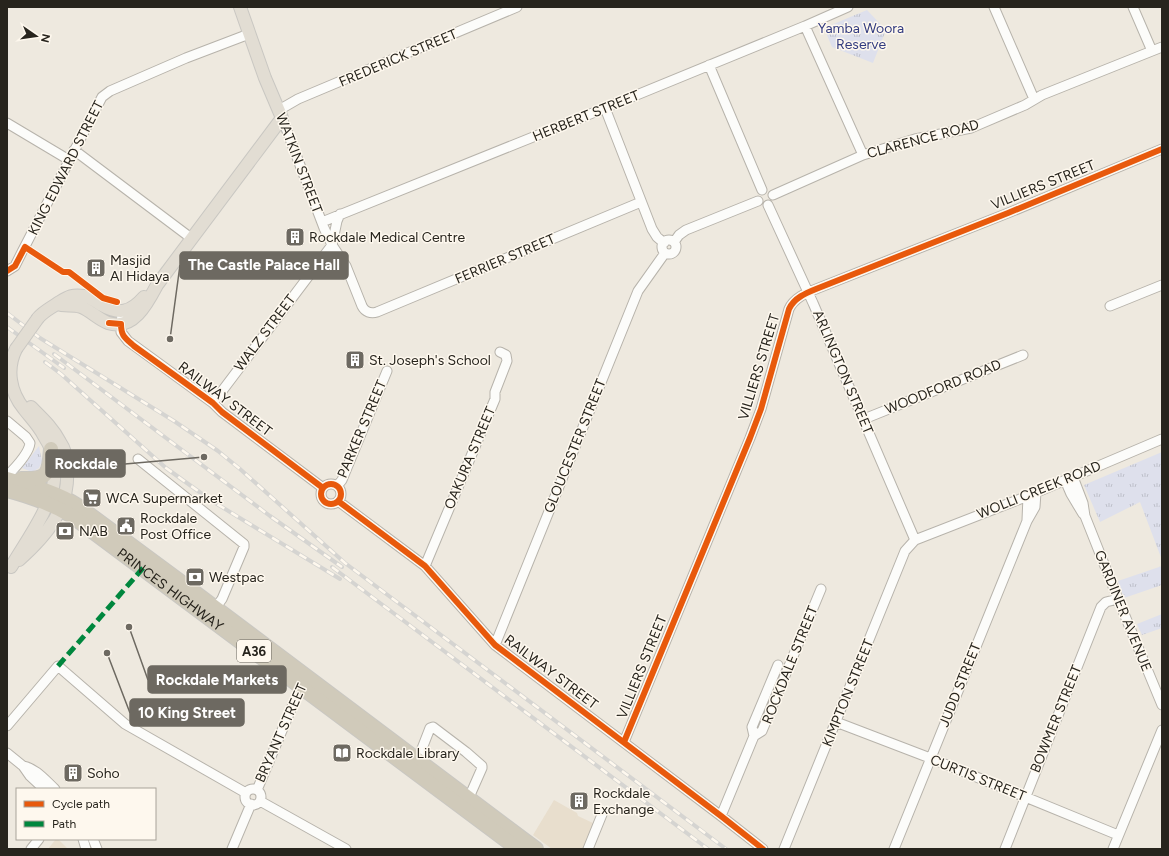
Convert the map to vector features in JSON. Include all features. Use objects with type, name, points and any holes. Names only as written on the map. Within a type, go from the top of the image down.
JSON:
[{"type":"highway","points":[[7,478],[36,479],[43,476],[48,467],[51,449]]},
{"type":"highway","name":"PRINCES HIGHWAY","points":[[7,478],[56,501],[212,613],[466,803],[536,849]]},
{"type":"highway","name":"PRINCES HIGHWAY","points":[[7,490],[56,501]]},
{"type":"highway","name":"PRINCES HIGHWAY","points":[[466,803],[518,849]]},
{"type":"main road","name":"WATKIN STREET","points":[[240,7],[280,114]]},
{"type":"main road","name":"FREDERICK STREET","points":[[122,324],[127,323],[148,303],[157,285],[280,114]]},
{"type":"main road","name":"FREDERICK STREET","points":[[122,311],[130,310],[157,285]]},
{"type":"main road","points":[[56,501],[55,470],[51,449],[40,430],[19,403],[11,382],[11,361],[16,350],[38,318],[47,309],[66,297],[76,295],[86,296],[107,307],[122,311]]},
{"type":"main road","points":[[57,304],[63,306],[76,306],[108,323],[122,324]]},
{"type":"main road","points":[[9,569],[56,501],[68,480],[67,466],[61,442],[47,423],[13,388]]},
{"type":"street","name":"FREDERICK STREET","points":[[280,114],[305,96],[517,7]]},
{"type":"street","name":"HERBERT STREET","points":[[322,222],[605,108],[848,7]]},
{"type":"street","points":[[994,7],[1034,100]]},
{"type":"street","points":[[1133,7],[1152,51]]},
{"type":"street","points":[[805,26],[862,155]]},
{"type":"street","name":"KING EDWARD STREET","points":[[7,271],[15,266],[19,259],[99,101],[105,94],[186,58],[249,34]]},
{"type":"street","name":"CLARENCE ROAD","points":[[773,194],[862,155],[915,139],[970,128],[1025,105],[1042,95],[1162,47]]},
{"type":"street","points":[[709,65],[762,190]]},
{"type":"street","points":[[605,108],[632,175],[641,202],[657,237],[664,243]]},
{"type":"street","name":"WATKIN STREET","points":[[280,114],[332,245],[346,266],[364,310],[369,313]]},
{"type":"street","points":[[7,123],[69,160]]},
{"type":"street","name":"VILLIERS STREET","points":[[624,742],[761,409],[792,303],[808,292],[1008,213],[1162,149]]},
{"type":"street","points":[[74,150],[191,238]]},
{"type":"street","points":[[758,201],[763,205],[768,205],[773,201],[773,194],[768,190],[762,190]]},
{"type":"street","points":[[758,201],[758,195],[762,190]]},
{"type":"street","points":[[674,242],[686,230],[758,201]]},
{"type":"street","name":"FERRIER STREET","points":[[369,313],[377,312],[641,202]]},
{"type":"street","name":"ARLINGTON STREET","points":[[768,205],[864,419],[915,540]]},
{"type":"street","points":[[332,245],[340,214]]},
{"type":"street","points":[[667,240],[674,242],[677,246],[675,252],[670,254],[665,253],[662,246],[664,243],[667,240]]},
{"type":"street","name":"WALZ STREET","points":[[213,403],[332,245]]},
{"type":"street","name":"GLOUCESTER STREET","points":[[495,645],[638,291],[665,253]]},
{"type":"street","points":[[1110,306],[1162,285]]},
{"type":"street","points":[[122,311],[122,324]]},
{"type":"street","name":"RAILWAY STREET","points":[[122,324],[122,332],[128,341],[213,403],[222,412],[323,488]]},
{"type":"street","name":"OAKURA STREET","points":[[426,566],[495,399],[495,392],[507,361],[506,355],[500,352]]},
{"type":"street","name":"WOODFORD ROAD","points":[[864,419],[1023,355]]},
{"type":"street","name":"PARKER STREET","points":[[337,486],[342,480],[387,372]]},
{"type":"street","points":[[7,422],[26,437],[30,443],[28,450],[7,478]]},
{"type":"street","name":"WOLLI CREEK ROAD","points":[[915,540],[1069,479],[1162,439]]},
{"type":"street","points":[[138,459],[244,544],[244,548],[222,599],[212,613]]},
{"type":"street","name":"GARDINER AVENUE","points":[[1069,479],[1083,504],[1085,516],[1162,705]]},
{"type":"street","points":[[331,484],[337,486],[340,495],[338,501],[332,504],[323,501],[321,494],[323,488],[331,484]]},
{"type":"street","name":"JUDD STREET","points":[[894,849],[1027,521],[1035,507],[1032,494]]},
{"type":"street","name":"RAILWAY STREET","points":[[338,501],[426,566],[495,645],[763,849]]},
{"type":"street","name":"KIMPTON STREET","points":[[784,849],[905,551],[915,540]]},
{"type":"street","name":"ROCKDALE STREET","points":[[754,736],[762,731],[821,589]]},
{"type":"street","name":"BOWMER STREET","points":[[1004,849],[1101,607],[1106,602],[1118,599]]},
{"type":"street","name":"ROCKDALE STREET","points":[[721,816],[754,736],[752,727],[778,665]]},
{"type":"street","points":[[7,726],[58,666],[126,724],[246,793]]},
{"type":"street","name":"BRYANT STREET","points":[[256,790],[303,681]]},
{"type":"street","name":"CURTIS STREET","points":[[836,722],[930,758],[1118,835]]},
{"type":"street","points":[[415,765],[430,728],[433,727],[482,766],[466,803]]},
{"type":"street","points":[[1112,849],[1162,730]]},
{"type":"street","points":[[7,754],[23,766],[30,776],[43,788]]},
{"type":"street","points":[[23,766],[30,768],[54,788]]},
{"type":"street","points":[[246,793],[252,789],[256,790],[260,793],[260,801]]},
{"type":"street","points":[[246,793],[247,801],[251,804],[256,804],[260,801]]},
{"type":"street","points":[[260,801],[346,849]]},
{"type":"street","points":[[232,849],[251,804]]},
{"type":"street","points":[[588,849],[603,812]]},
{"type":"street","points":[[31,849],[38,840]]},
{"type":"street","points":[[92,840],[97,849]]},
{"type":"shaded area","points":[[554,800],[577,813],[578,816],[595,824],[584,849],[552,849],[533,835]]},
{"type":"shaded area","points":[[55,840],[59,840],[68,849],[48,849]]},
{"type":"green space","name":"Yamba Woora Reserve","points":[[867,10],[886,30],[873,63],[832,47],[824,28]]},
{"type":"green space","points":[[39,446],[42,461],[39,468],[32,472],[22,468]]},
{"type":"green space","points":[[1162,452],[1162,560],[1140,502],[1100,522],[1084,485]]},
{"type":"green space","points":[[1162,486],[1162,512],[1153,490]]},
{"type":"green space","points":[[1162,566],[1162,585],[1124,598],[1118,581]]},
{"type":"green space","points":[[1162,614],[1162,628],[1142,635],[1137,624]]},
{"type":"railway","points":[[7,313],[40,338],[174,421],[218,451],[345,563],[726,849]]},
{"type":"railway","points":[[7,327],[64,368]]},
{"type":"railway","points":[[54,354],[270,516],[342,567]]},
{"type":"railway","points":[[45,362],[61,374],[166,468],[212,501],[340,579]]},
{"type":"railway","points":[[332,567],[708,849]]},
{"type":"marked path","points":[[58,666],[143,568]]},
{"type":"cycle path","points":[[624,742],[750,438],[761,409],[791,305],[801,296],[812,291],[1008,213],[1162,149]]},
{"type":"cycle path","points":[[7,271],[15,266],[25,247],[63,272],[69,272],[103,298],[117,302]]},
{"type":"cycle path","points":[[109,323],[121,324],[124,336],[134,346],[213,403],[222,412],[323,488]]},
{"type":"cycle path","points":[[331,484],[338,487],[341,494],[338,501],[331,504],[324,501],[321,494],[324,487],[331,484]]},
{"type":"cycle path","points":[[338,501],[425,566],[495,645],[763,849]]},
{"type":"place","name":"Rockdale Medical Centre","points":[[295,237]]},
{"type":"place","name":"Masjid Al Hidaya","points":[[96,268]]},
{"type":"place","name":"The Castle Palace Hall","points":[[170,339]]},
{"type":"place","name":"St. Joseph's School","points":[[355,360]]},
{"type":"place","name":"Rockdale","points":[[204,457]]},
{"type":"place","name":"WCA Supermarket","points":[[92,498]]},
{"type":"place","name":"Rockdale Post Office","points":[[126,526]]},
{"type":"place","name":"NAB","points":[[65,531]]},
{"type":"place","name":"Westpac","points":[[195,577]]},
{"type":"place","name":"Rockdale Markets","points":[[129,627]]},
{"type":"place","name":"10 King Street","points":[[107,653]]},
{"type":"place","name":"Rockdale Library","points":[[342,753]]},
{"type":"place","name":"Soho","points":[[73,773]]},
{"type":"place","name":"Rockdale Exchange","points":[[579,801]]}]
